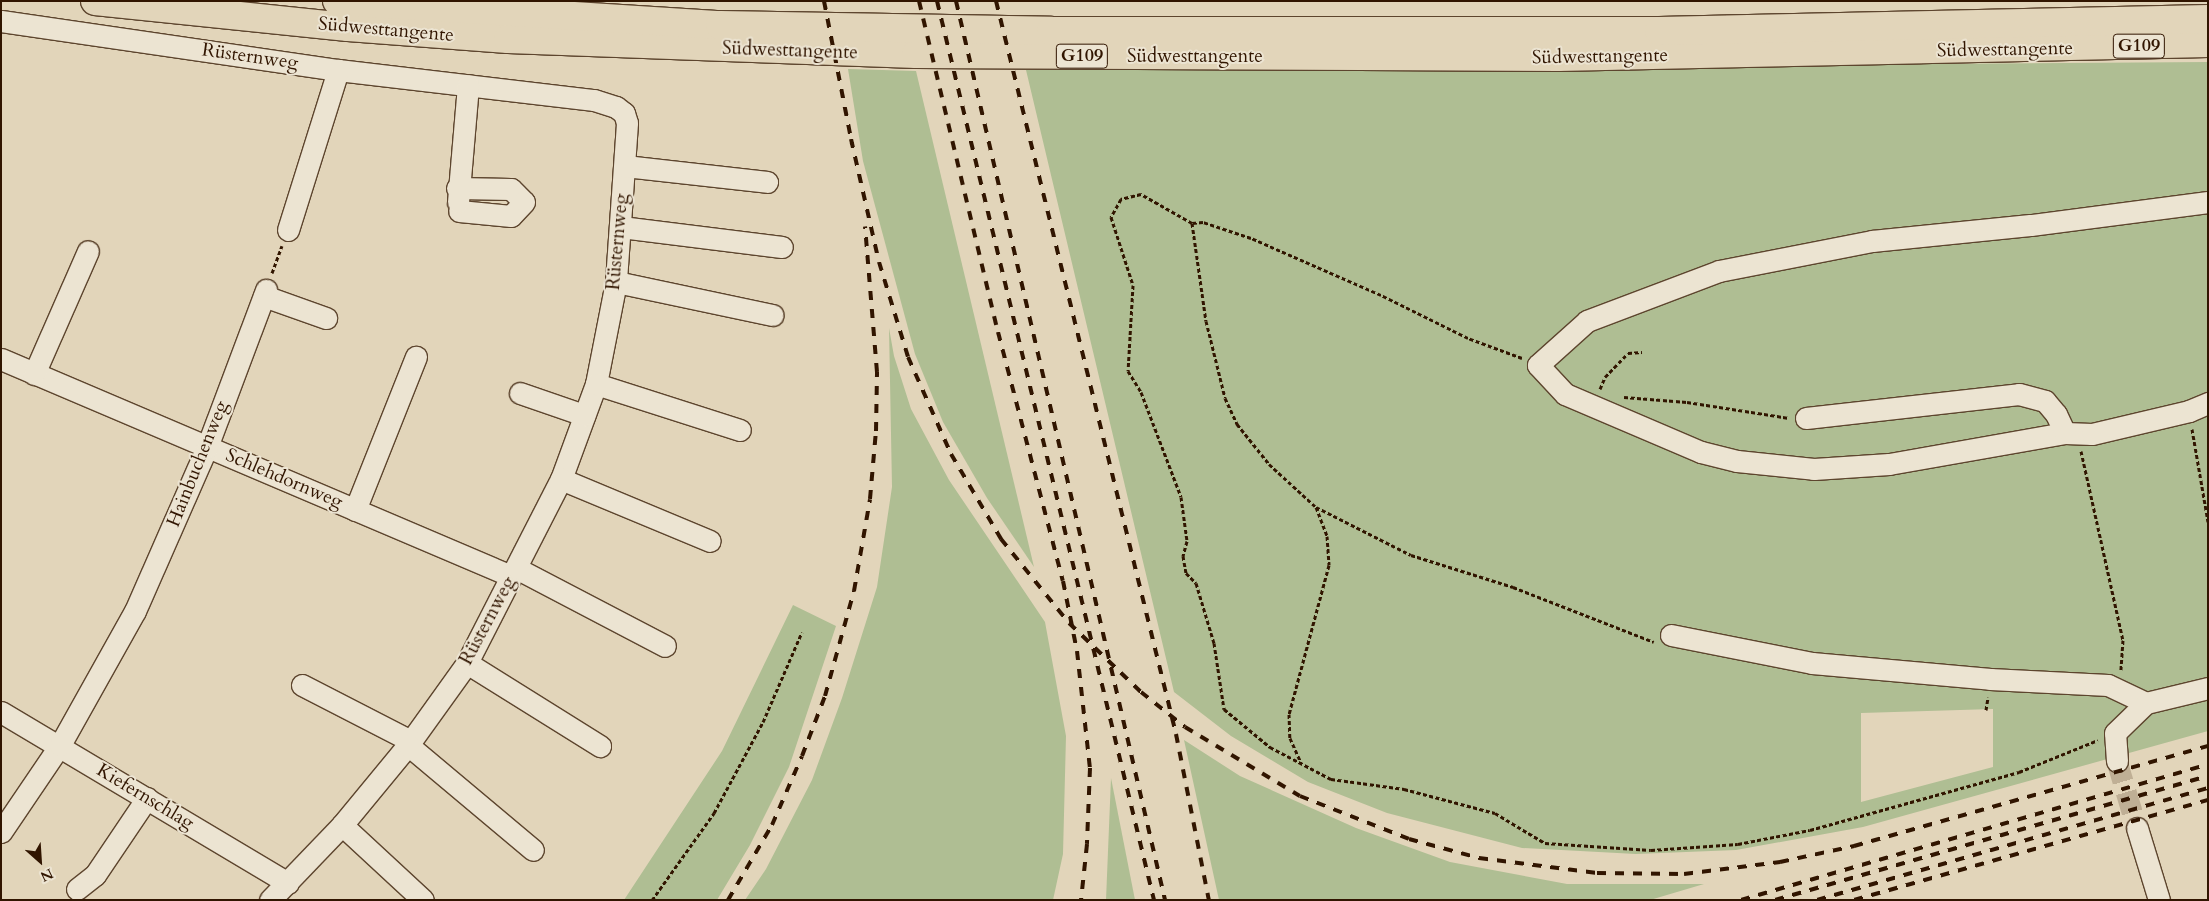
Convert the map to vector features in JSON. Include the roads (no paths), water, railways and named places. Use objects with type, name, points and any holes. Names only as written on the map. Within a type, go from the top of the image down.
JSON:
[{"type":"highway","name":"Südwesttangente","points":[[95,1],[292,22],[508,39],[906,54],[1558,57],[2208,44]]},
{"type":"highway","name":"Südwesttangente","points":[[337,1],[710,24],[1051,31],[1659,31],[2208,19]]},
{"type":"street","name":"Rüsternweg","points":[[1,21],[338,70],[594,100],[616,107],[624,113],[627,123],[625,166],[616,282],[596,384],[561,479],[467,664],[410,743],[342,825],[278,894]]},
{"type":"street","points":[[288,230],[338,70]]},
{"type":"street","points":[[457,188],[511,190],[524,202],[511,216],[459,217],[457,188],[468,85]]},
{"type":"street","points":[[625,166],[767,182]]},
{"type":"street","points":[[2208,202],[2030,225],[1872,241],[1719,271],[1587,321],[1538,365],[1566,394],[1701,452],[1737,461],[1846,468],[2071,433],[2092,434],[2188,411],[2208,402]]},
{"type":"street","points":[[621,227],[782,247]]},
{"type":"street","points":[[34,374],[88,251]]},
{"type":"street","points":[[616,282],[773,315]]},
{"type":"street","name":"Hainbuchenweg","points":[[1,832],[60,745],[135,611],[207,447],[265,293],[326,318]]},
{"type":"street","points":[[355,510],[416,357]]},
{"type":"street","name":"Schlehdornweg","points":[[1,360],[355,510],[513,572],[665,646]]},
{"type":"street","points":[[596,384],[740,430]]},
{"type":"street","points":[[520,393],[584,415]]},
{"type":"street","points":[[1806,418],[2020,394],[2045,401],[2071,433]]},
{"type":"street","points":[[561,479],[710,541]]},
{"type":"street","points":[[1671,635],[1812,663],[1990,679],[2108,685],[2146,703]]},
{"type":"street","points":[[467,664],[600,746]]},
{"type":"street","points":[[302,685],[410,743],[533,850]]},
{"type":"street","points":[[2117,761],[2115,733],[2146,703],[2208,688]]},
{"type":"street","name":"Kiefernschlag","points":[[1,712],[60,745],[147,798],[278,894]]},
{"type":"street","points":[[77,889],[95,875],[147,798]]},
{"type":"street","points":[[342,825],[423,900]]},
{"type":"street","points":[[2137,828],[2159,900]]},
{"type":"tunnel","points":[[2117,761],[2137,828]]},
{"type":"railway","points":[[824,1],[852,144]]},
{"type":"railway","points":[[919,1],[998,332],[1063,581],[1077,651],[1090,768],[1087,844],[1081,900]]},
{"type":"railway","points":[[937,1],[1154,900]]},
{"type":"railway","points":[[956,1],[1165,900]]},
{"type":"railway","points":[[996,1],[1176,734],[1209,900]]},
{"type":"railway","points":[[851,139],[879,262],[908,357],[951,454],[1001,539],[1069,623],[1141,692],[1185,727],[1300,796],[1409,839],[1479,858],[1597,873],[1684,874],[1780,862],[1854,846],[2208,746]]},
{"type":"railway","points":[[728,900],[772,825],[802,756],[825,696],[854,591],[870,499],[876,431],[877,372],[865,226]]},
{"type":"railway","points":[[1741,900],[2208,764]]},
{"type":"railway","points":[[1775,900],[2208,776]]},
{"type":"railway","points":[[1817,900],[2208,788]]},
{"type":"railway","points":[[1854,900],[2208,800]]}]
